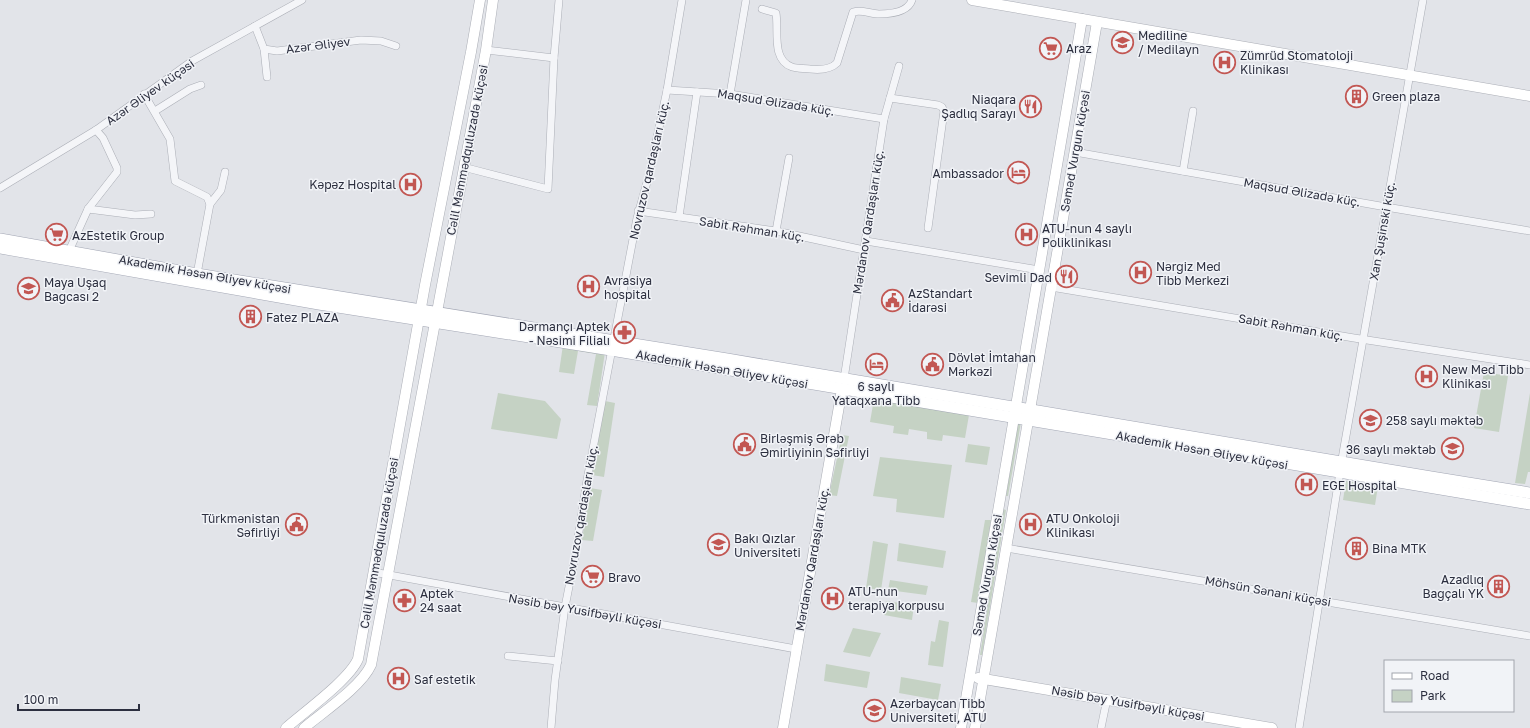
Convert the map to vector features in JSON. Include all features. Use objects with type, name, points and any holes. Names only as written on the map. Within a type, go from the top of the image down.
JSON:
[{"type":"main road","name":"Cəlil Məmmədquluzadə küçəsi","points":[[286,728],[344,678],[355,666],[362,642],[416,317],[423,297],[480,0]]},
{"type":"main road","name":"Cəlil Məmmədquluzadə küçəsi","points":[[304,728],[352,689],[365,675],[371,665],[438,320],[439,300],[486,50],[493,0]]},
{"type":"main road","points":[[972,0],[1530,96]]},
{"type":"main road","name":"Səməd Vurğun küçəsi","points":[[960,728],[999,503],[1010,414],[1017,396],[1082,19]]},
{"type":"main road","name":"Səməd Vurğun küçəsi","points":[[975,728],[1097,22]]},
{"type":"main road","points":[[462,96],[476,99]]},
{"type":"main road","name":"Akademik Həsən Əliyev küçəsi","points":[[0,239],[197,274],[416,317]]},
{"type":"main road","name":"Akademik Həsən Əliyev küçəsi","points":[[0,248],[209,286],[612,345],[1010,414],[1029,413],[1041,417],[1192,436],[1341,468],[1530,504]]},
{"type":"main road","name":"Mərdanov Qardaşları küç.","points":[[782,728],[843,384]]},
{"type":"main road","name":"Akademik Həsən Əliyev küçəsi","points":[[1341,468],[1530,493]]},
{"type":"main road","points":[[999,503],[1013,506]]},
{"type":"main road","points":[[355,666],[365,675]]},
{"type":"main road","points":[[968,686],[972,680],[976,678],[983,678]]},
{"type":"main road","name":"Nəsib bəy Yusifbəyli küçəsi","points":[[983,678],[1272,728]]},
{"type":"street","name":"Azər Əliyev küçəsi","points":[[0,188],[96,130],[144,94],[192,61],[302,0]]},
{"type":"street","points":[[463,167],[548,189],[554,58],[559,0]]},
{"type":"street","name":"Novruzov qardaşları küç.","points":[[551,728],[565,607],[576,551],[587,480],[638,211],[649,174],[668,90],[682,0]]},
{"type":"street","points":[[730,94],[746,0]]},
{"type":"street","points":[[762,9],[776,13],[780,55],[785,63],[791,66],[818,70],[830,67],[837,62],[853,12],[860,11],[878,14],[893,12],[908,7],[912,0]]},
{"type":"street","name":"Xan Şuşinski küç.","points":[[1299,728],[1341,468],[1423,0]]},
{"type":"street","points":[[255,26],[264,49],[268,77]]},
{"type":"street","name":"Azər Əliyev","points":[[264,49],[277,50],[361,40],[381,41],[396,46]]},
{"type":"street","points":[[486,50],[554,58]]},
{"type":"street","name":"Mərdanov Qardaşları küç.","points":[[843,384],[884,119],[898,66]]},
{"type":"street","points":[[155,111],[190,89],[202,85]]},
{"type":"street","name":"Maqsud Əlizadə küç.","points":[[668,90],[730,94],[884,119]]},
{"type":"street","points":[[679,217],[698,92]]},
{"type":"street","points":[[144,94],[170,139],[175,181],[207,197],[210,204]]},
{"type":"street","points":[[890,98],[938,105],[942,107],[944,111],[928,228]]},
{"type":"street","points":[[1183,171],[1193,111]]},
{"type":"street","points":[[70,251],[88,209],[117,172],[117,168],[103,138],[96,130]]},
{"type":"street","name":"Maqsud Əlizadə küç.","points":[[1075,152],[1530,231]]},
{"type":"street","points":[[776,231],[789,158]]},
{"type":"street","points":[[197,274],[210,204],[221,190],[225,172]]},
{"type":"street","points":[[88,209],[135,215],[151,214]]},
{"type":"street","name":"Sabit Rəhman küç.","points":[[638,211],[776,231],[864,250]]},
{"type":"street","points":[[866,241],[1039,270]]},
{"type":"street","name":"Sabit Rəhman küç.","points":[[1051,287],[1530,365]]},
{"type":"street","name":"Möhsün Sənani küçəsi","points":[[1006,548],[1530,636]]},
{"type":"street","name":"Nəsib bəy Yusifbəyli küçəsi","points":[[373,572],[796,649]]},
{"type":"street","points":[[508,656],[558,660]]},
{"type":"street","points":[[1101,728],[1106,699]]},
{"type":"green space","points":[[563,345],[605,352],[597,406],[587,405],[596,354],[578,351],[574,374],[559,372]]},
{"type":"green space","points":[[1484,372],[1508,376],[1499,432],[1474,428]]},
{"type":"green space","points":[[498,393],[545,401],[561,419],[557,439],[491,429]]},
{"type":"green space","points":[[1530,393],[1530,472],[1528,472],[1525,484],[1515,483]]},
{"type":"green space","points":[[874,399],[969,415],[965,438],[943,435],[942,441],[927,439],[927,432],[909,429],[908,435],[893,433],[894,426],[870,422]]},
{"type":"green space","points":[[605,401],[615,403],[604,477],[592,475]]},
{"type":"green space","points":[[1018,421],[1021,422],[1008,496],[1006,496]]},
{"type":"green space","points":[[842,435],[849,436],[837,496],[829,495]]},
{"type":"green space","points":[[968,444],[990,447],[987,465],[965,462]]},
{"type":"green space","points":[[880,457],[952,465],[944,518],[896,512],[897,499],[873,496]]},
{"type":"green space","points":[[1346,481],[1378,486],[1375,505],[1343,500]]},
{"type":"green space","points":[[590,488],[602,490],[593,541],[582,540]]},
{"type":"green space","points":[[1003,509],[1006,510],[982,655],[980,655]]},
{"type":"green space","points":[[985,520],[991,520],[978,603],[971,602]]},
{"type":"green space","points":[[873,541],[888,544],[881,590],[866,588]]},
{"type":"green space","points":[[899,543],[946,551],[943,568],[897,561]]},
{"type":"green space","points":[[890,580],[928,586],[926,595],[888,590]]},
{"type":"green space","points":[[886,601],[914,605],[912,620],[884,615]]},
{"type":"green space","points":[[939,620],[949,622],[943,667],[928,665],[931,641],[935,642]]},
{"type":"green space","points":[[853,628],[881,633],[870,657],[843,652]]},
{"type":"green space","points":[[826,664],[870,672],[867,688],[824,681]]},
{"type":"green space","points":[[901,677],[941,684],[938,700],[899,693]]},
{"type":"place","name":"Mediline / Medilayn","points":[[1122,42]]},
{"type":"place","name":"Araz","points":[[1050,48]]},
{"type":"place","name":"Zümrüd Stomatoloji Klinikası","points":[[1224,62]]},
{"type":"place","name":"Green plaza","points":[[1356,96]]},
{"type":"place","name":"Niaqara Şadlıq Sarayı","points":[[1031,106]]},
{"type":"place","name":"Ambassador","points":[[1019,173]]},
{"type":"place","name":"Kəpəz Hospital","points":[[411,184]]},
{"type":"place","name":"AzEstetik Group","points":[[57,235]]},
{"type":"place","name":"ATU-nun 4 saylı Poliklinikası","points":[[1027,235]]},
{"type":"place","name":"Nərgiz Med Tibb Merkezi","points":[[1141,273]]},
{"type":"place","name":"Sevimli Dad","points":[[1067,277]]},
{"type":"place","name":"Avrasiya hospital","points":[[589,287]]},
{"type":"place","name":"Maya Uşaq Bağcası 2","points":[[29,289]]},
{"type":"place","name":"AzStandart İdarəsi","points":[[892,300]]},
{"type":"place","name":"Fatez PLAZA","points":[[250,317]]},
{"type":"place","name":"Dərmançı Aptek - Nəsimi Filialı","points":[[625,333]]},
{"type":"place","name":"Dövlət İmtahan Mərkəzi","points":[[933,364]]},
{"type":"place","name":"6 saylı Yataqxana Tibb","points":[[876,365]]},
{"type":"place","name":"New Med Tibb Klinikası","points":[[1427,376]]},
{"type":"place","name":"258 saylı məktəb","points":[[1370,420]]},
{"type":"place","name":"Birləşmiş Ərəb Əmirliyinin Səfirliyi","points":[[744,445]]},
{"type":"place","name":"36 saylı məktəb","points":[[1452,449]]},
{"type":"place","name":"EGE Hospital","points":[[1307,485]]},
{"type":"place","name":"Türkmənistan Səfirliyi","points":[[296,525]]},
{"type":"place","name":"ATU Onkoloji Klinikası","points":[[1030,525]]},
{"type":"place","name":"Bakı Qızlar Universiteti","points":[[718,545]]},
{"type":"place","name":"Bina MTK","points":[[1357,548]]},
{"type":"place","name":"Bravo","points":[[593,577]]},
{"type":"place","name":"Azadlıq Bağçalı YK","points":[[1499,586]]},
{"type":"place","name":"ATU-nun terapiya korpusu","points":[[832,598]]},
{"type":"place","name":"Aptek 24 saat","points":[[405,600]]},
{"type":"place","name":"Saf estetik","points":[[399,679]]},
{"type":"place","name":"Azərbaycan Tibb Universiteti, ATU","points":[[874,710]]}]
